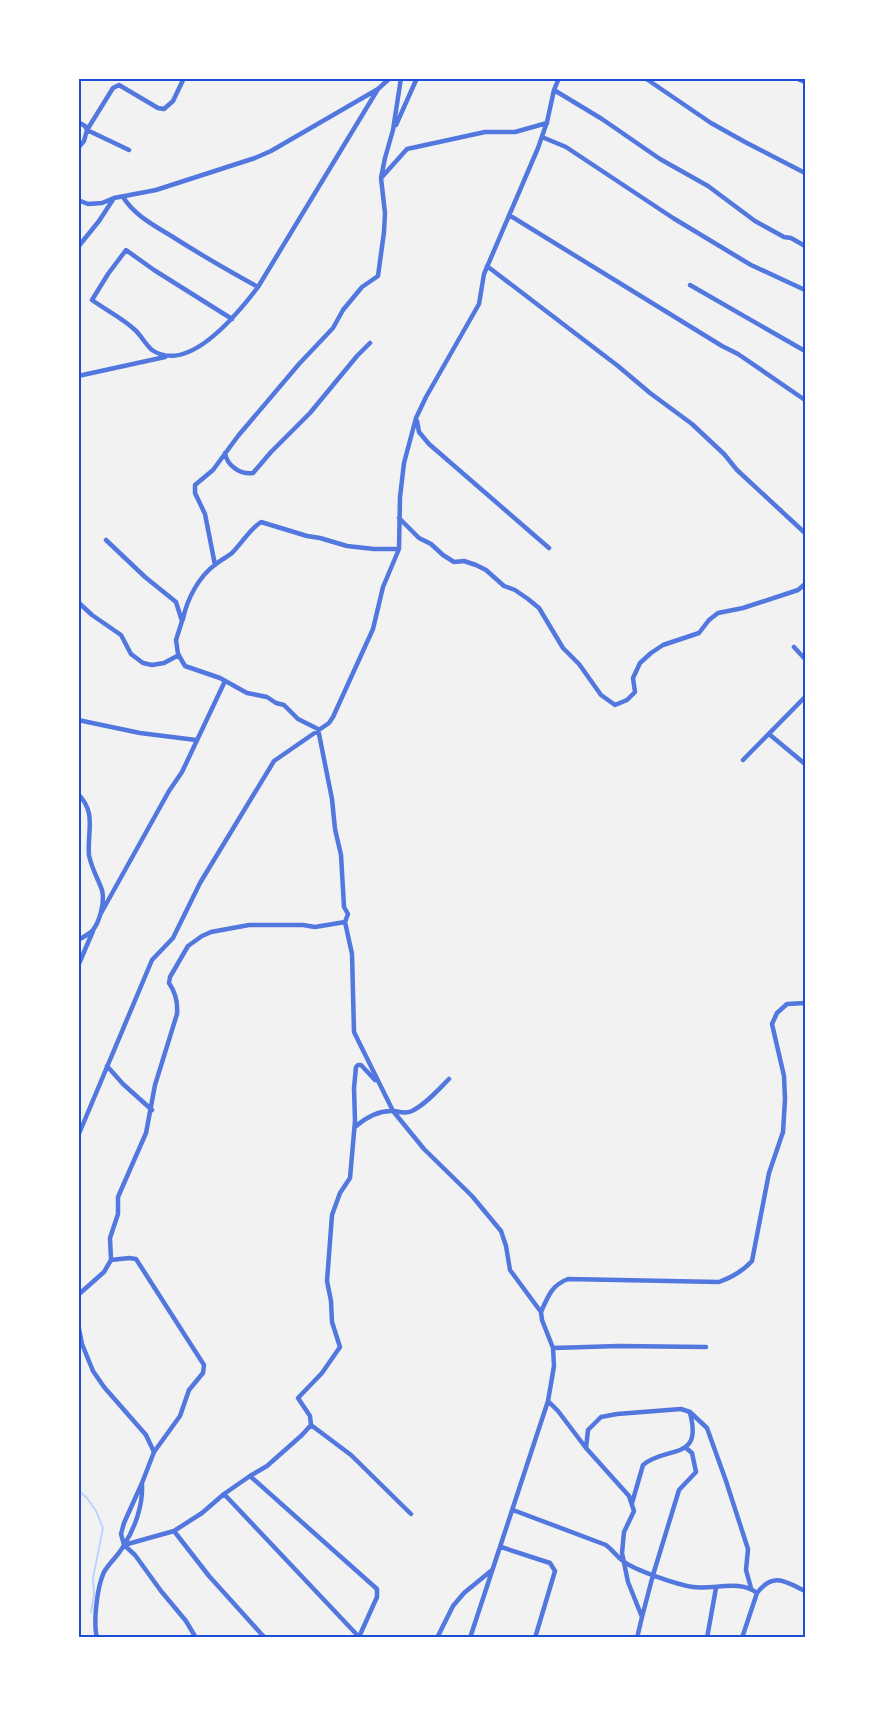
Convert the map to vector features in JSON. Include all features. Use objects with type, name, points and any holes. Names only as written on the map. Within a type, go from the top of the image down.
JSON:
[{"type":"street","points":[[78,148],[113,88],[119,86],[158,108],[164,109],[173,101],[184,78]]},
{"type":"street","points":[[78,200],[88,204],[102,203],[114,198],[156,190],[271,152],[378,89],[390,78]]},
{"type":"street","points":[[215,565],[205,514],[195,493],[195,485],[213,471],[257,413],[333,328],[343,310],[362,287],[378,276],[385,213],[381,178],[393,130],[401,78]]},
{"type":"street","points":[[393,130],[417,78]]},
{"type":"street","points":[[78,1136],[152,960],[173,938],[200,883],[274,761],[329,723],[349,684],[373,628],[383,587],[399,549],[404,463],[416,418],[479,304],[484,274],[547,123],[558,78]]},
{"type":"street","points":[[645,78],[711,123],[805,173]]},
{"type":"street","points":[[795,78],[805,82]]},
{"type":"street","points":[[78,376],[189,352],[232,319],[258,287],[378,89]]},
{"type":"street","points":[[554,90],[603,119],[660,159],[708,186],[755,221],[805,246]]},
{"type":"street","points":[[78,122],[87,130],[129,150]]},
{"type":"street","points":[[381,178],[407,149],[484,132],[515,132],[547,123]]},
{"type":"street","points":[[542,136],[566,147],[673,218],[751,265],[805,290]]},
{"type":"street","points":[[123,197],[141,218],[258,287]]},
{"type":"street","points":[[78,247],[114,198]]},
{"type":"street","points":[[509,215],[738,354],[805,400]]},
{"type":"street","points":[[168,356],[153,350],[131,326],[92,300],[126,250],[232,319]]},
{"type":"street","points":[[488,266],[692,424],[724,454],[737,470],[805,533]]},
{"type":"street","points":[[690,285],[805,351]]},
{"type":"street","points":[[225,453],[226,458],[238,470],[248,474],[253,473],[310,413],[369,343]]},
{"type":"street","points":[[416,418],[419,432],[429,444],[549,548]]},
{"type":"street","points":[[399,518],[420,538],[454,562],[464,561],[476,565],[486,570],[504,586],[528,599],[539,609],[563,648],[579,664],[601,695],[615,705],[627,700],[635,692],[633,678],[640,663],[663,645],[699,633],[718,613],[743,608],[798,590],[805,584]]},
{"type":"street","points":[[399,549],[347,546],[261,522],[230,554],[215,565],[195,588],[184,611],[176,640],[179,655],[185,666],[225,681],[247,693],[267,697],[284,705],[298,718],[318,729],[341,855],[344,907],[348,914],[345,922],[352,954],[354,1032],[393,1111],[424,1149],[472,1196],[501,1231],[510,1270],[542,1312]]},
{"type":"street","points":[[106,540],[145,577],[176,602],[182,621]]},
{"type":"street","points":[[78,602],[121,636],[131,654],[143,663],[152,665],[164,663],[179,655]]},
{"type":"street","points":[[794,646],[805,659]]},
{"type":"street","points":[[78,966],[100,915],[169,790],[182,772],[225,681]]},
{"type":"street","points":[[743,760],[805,697]]},
{"type":"street","points":[[78,720],[140,733],[196,740]]},
{"type":"street","points":[[770,734],[805,764]]},
{"type":"street","points":[[78,794],[86,801],[91,821],[90,858],[103,893],[100,915]]},
{"type":"street","points":[[78,1295],[104,1272],[111,1260],[110,1238],[118,1214],[118,1197],[146,1133],[155,1085],[177,1014],[178,1003],[175,991],[169,983],[170,977],[188,946],[211,932],[235,927],[303,925],[315,927],[345,922]]},
{"type":"street","points":[[78,940],[93,931]]},
{"type":"street","points":[[470,1638],[548,1401],[554,1366],[553,1348],[542,1320],[542,1312],[550,1291],[559,1282],[568,1279],[719,1282],[734,1276],[752,1261],[769,1173],[783,1132],[784,1076],[772,1024],[777,1013],[787,1004],[805,1003]]},
{"type":"street","points":[[379,1084],[361,1065],[356,1067],[350,1178],[340,1193],[332,1215],[327,1281],[332,1322],[340,1347],[322,1374],[298,1398],[310,1416],[311,1425],[351,1455],[411,1514]]},
{"type":"street","points":[[107,1066],[152,1110]]},
{"type":"street","points":[[354,1128],[376,1113],[411,1112],[449,1079]]},
{"type":"street","points":[[111,1260],[136,1259],[204,1365],[204,1373],[189,1390],[180,1416],[153,1452],[121,1534],[123,1545],[135,1556],[186,1621],[196,1638]]},
{"type":"street","points":[[78,1324],[83,1346],[93,1371],[114,1400],[146,1436],[153,1452]]},
{"type":"street","points":[[78,1341],[83,1346]]},
{"type":"street","points":[[553,1348],[706,1347]]},
{"type":"street","points":[[548,1401],[629,1496],[634,1511],[624,1532],[622,1553],[628,1582],[642,1617]]},
{"type":"street","points":[[586,1448],[588,1430],[601,1417],[681,1409],[690,1412],[706,1428],[726,1481],[748,1549],[746,1570],[751,1588]]},
{"type":"street","points":[[632,1503],[643,1465],[661,1455],[686,1448],[692,1437],[693,1422],[690,1412]]},
{"type":"street","points":[[123,1545],[174,1531],[202,1513],[249,1476],[267,1466],[311,1425]]},
{"type":"street","points":[[637,1638],[652,1575],[679,1490],[696,1472],[693,1453],[686,1448]]},
{"type":"street","points":[[224,1494],[360,1637],[377,1597],[377,1589],[249,1476]]},
{"type":"street","points":[[97,1638],[96,1608],[103,1574],[129,1536],[143,1494],[142,1483]]},
{"type":"street","points":[[513,1510],[606,1545],[623,1561],[652,1575],[693,1587],[734,1585],[751,1588],[757,1593]]},
{"type":"street","points":[[174,1531],[209,1576],[265,1638]]},
{"type":"street","points":[[501,1547],[550,1563],[555,1571],[535,1638]]},
{"type":"street","points":[[437,1638],[453,1606],[464,1593],[494,1569]]},
{"type":"street","points":[[742,1638],[761,1587],[774,1579],[783,1580],[805,1591]]},
{"type":"street","points":[[707,1638],[716,1587]]},
{"type":"waterway","points":[[78,1490],[96,1511],[103,1528],[93,1578],[94,1595],[91,1612]]}]
